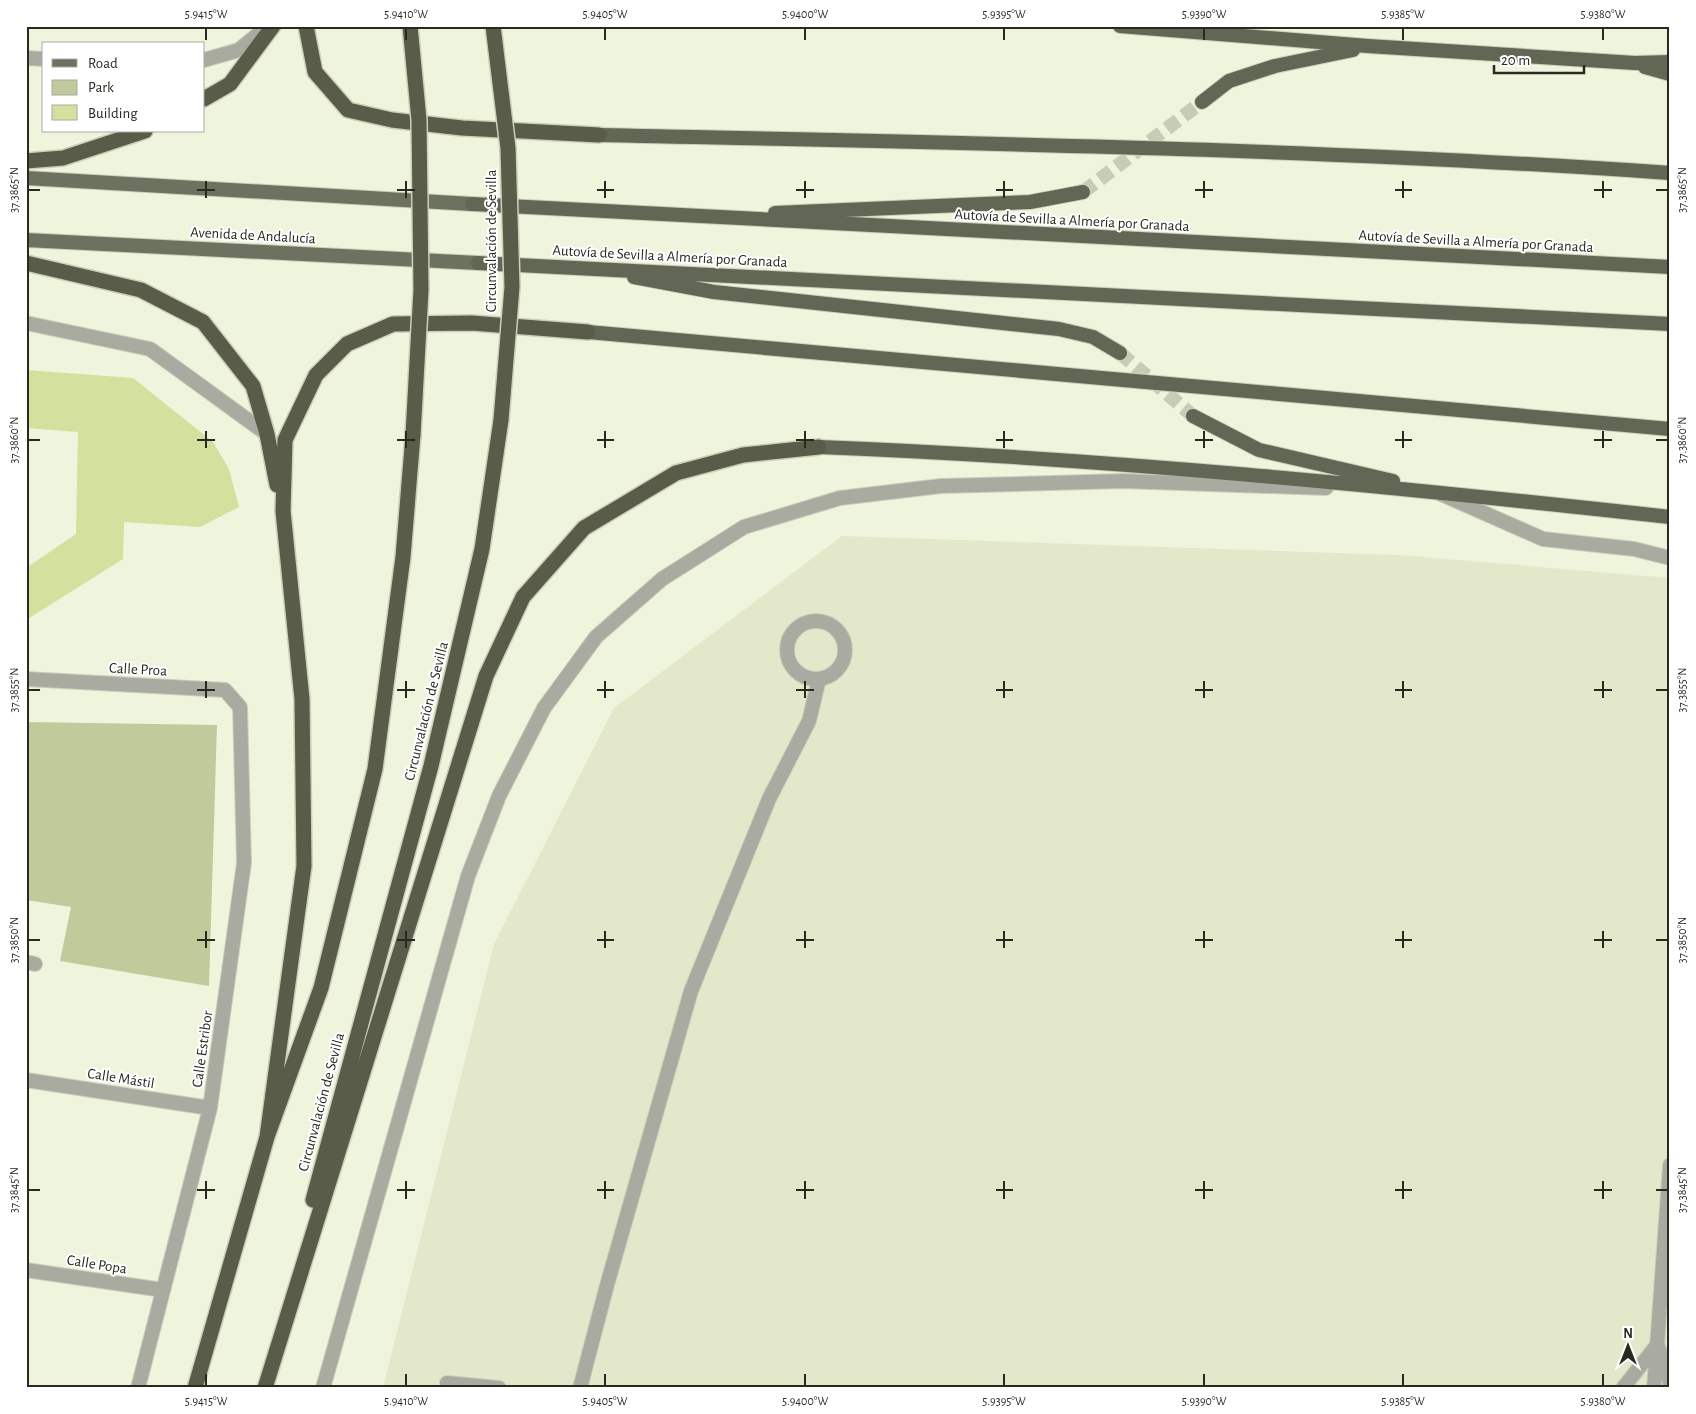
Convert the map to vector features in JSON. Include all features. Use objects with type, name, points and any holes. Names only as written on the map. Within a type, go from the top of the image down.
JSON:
[{"type":"highway","points":[[205,99],[230,84],[273,26]]},
{"type":"highway","points":[[306,26],[315,72],[348,110],[392,120],[462,128],[599,135],[1198,149],[1490,160],[1670,174]]},
{"type":"highway","points":[[195,1388],[267,1137],[321,988],[375,769],[403,557],[413,435],[421,290],[419,120],[410,26]]},
{"type":"highway","name":"Circunvalación de Sevilla","points":[[264,1388],[358,1032],[431,766],[482,549],[501,420],[512,287],[508,148],[493,26]]},
{"type":"highway","points":[[1120,26],[1368,46],[1635,64],[1670,62]]},
{"type":"highway","points":[[1202,102],[1230,81],[1275,66],[1368,46]]},
{"type":"highway","points":[[1635,64],[1670,74]]},
{"type":"highway","points":[[26,161],[63,158],[142,132]]},
{"type":"highway","points":[[696,216],[1030,202],[1083,192]]},
{"type":"highway","name":"Autovía de Sevilla a Almería por Granada","points":[[472,204],[1670,267]]},
{"type":"highway","name":"Autovía de Sevilla a Almería por Granada","points":[[478,262],[1670,324]]},
{"type":"highway","points":[[26,263],[141,290],[203,322],[253,386],[267,434],[283,511],[302,699],[304,866],[267,1137]]},
{"type":"highway","points":[[582,267],[714,292],[1059,329],[1093,337],[1120,353]]},
{"type":"highway","points":[[283,511],[285,440],[316,375],[347,344],[393,324],[472,323],[588,332],[1670,429]]},
{"type":"highway","points":[[1193,416],[1259,450],[1436,492]]},
{"type":"highway","points":[[264,1388],[486,676],[523,597],[584,528],[676,473],[743,455],[819,447],[948,452],[1436,492],[1670,517]]},
{"type":"main road","points":[[26,178],[472,204]]},
{"type":"main road","name":"Avenida de Andalucía","points":[[26,240],[478,262]]},
{"type":"street","points":[[205,60],[239,50],[268,26]]},
{"type":"street","points":[[26,58],[42,59]]},
{"type":"street","points":[[26,323],[150,349],[267,434]]},
{"type":"street","points":[[323,1388],[468,876],[499,796],[544,708],[596,637],[662,579],[744,527],[840,498],[941,486],[1123,481],[1436,492],[1543,539],[1634,549],[1670,558]]},
{"type":"street","points":[[817,622],[835,628],[844,645],[842,663],[836,671],[819,679],[801,675],[794,669],[787,651],[792,633],[808,623],[817,622]]},
{"type":"street","name":"Calle Proa","points":[[26,679],[225,690],[240,707]]},
{"type":"street","points":[[580,1388],[607,1285],[691,991],[769,799],[809,721],[819,679]]},
{"type":"street","name":"Calle Estribor","points":[[138,1388],[210,1108],[244,863],[240,707]]},
{"type":"street","name":"Calle Mástil","points":[[26,1080],[210,1108]]},
{"type":"street","points":[[1654,1388],[1667,1233],[1670,1165]]},
{"type":"street","name":"Calle Popa","points":[[26,1270],[163,1290]]},
{"type":"street","points":[[1657,1345],[1670,1382]]},
{"type":"street","points":[[1623,1388],[1657,1345]]},
{"type":"street","points":[[446,1385],[498,1388]]},
{"type":"shaded area","points":[[842,536],[1397,555],[1670,578],[1670,1388],[383,1388],[494,944],[614,708]]},
{"type":"green space","points":[[26,722],[217,725],[209,986],[60,961],[71,907],[26,900]]},
{"type":"building","points":[[26,370],[133,378],[213,442],[229,469],[239,507],[200,527],[124,522],[123,559],[26,620],[26,568],[76,534],[78,432],[26,428]]},
{"type":"tunnel","points":[[1083,192],[1202,102]]},
{"type":"tunnel","points":[[1120,353],[1193,416]]}]
